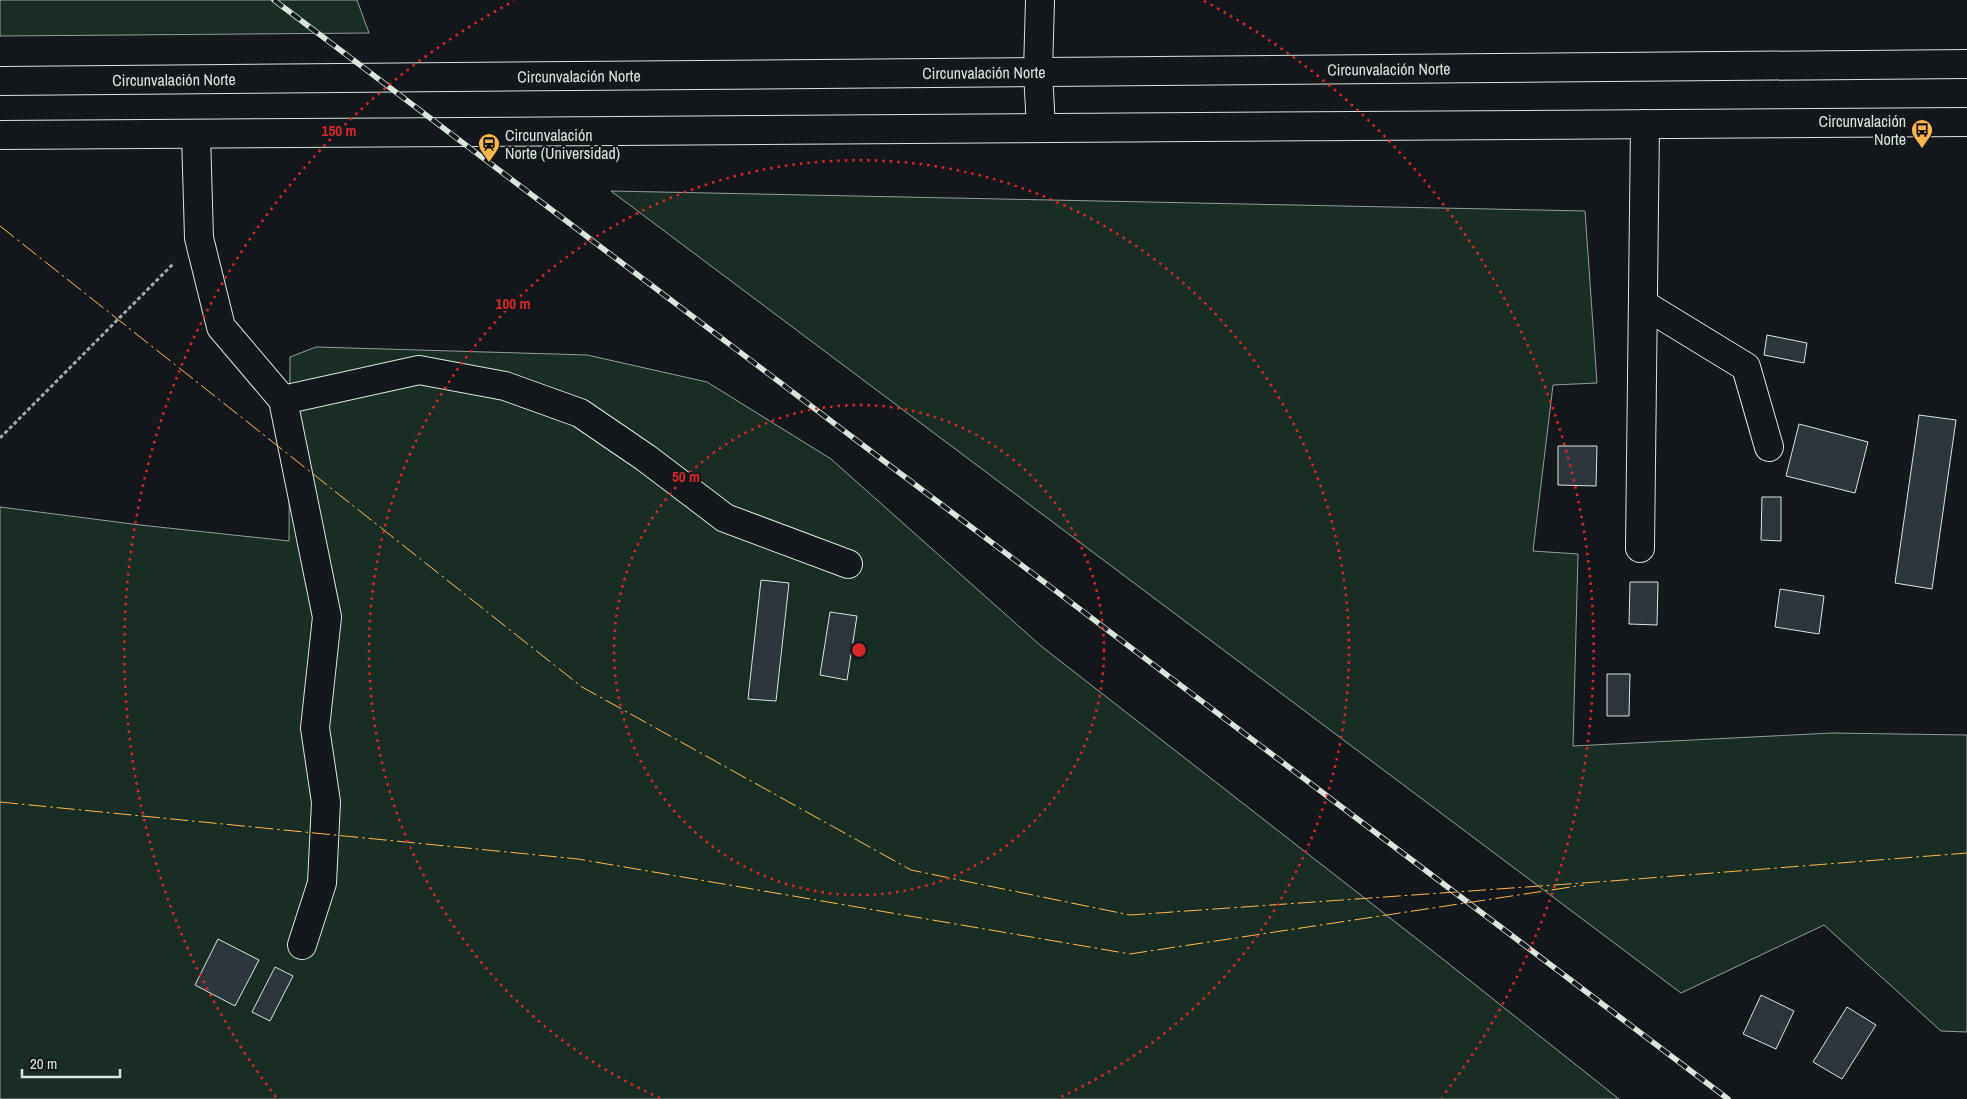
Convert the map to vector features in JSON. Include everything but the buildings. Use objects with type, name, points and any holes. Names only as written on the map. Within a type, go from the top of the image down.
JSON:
[{"type":"main road","points":[[1040,0],[1038,72],[1040,128]]},
{"type":"main road","name":"Circunvalación Norte","points":[[0,82],[1966,62]]},
{"type":"main road","points":[[0,135],[1967,122]]},
{"type":"main road","points":[[1640,548],[1645,124]]},
{"type":"main road","points":[[196,134],[200,238],[220,327],[282,400],[327,617],[315,728],[326,802],[322,883],[302,945]]},
{"type":"main road","points":[[1643,304],[1746,368],[1769,447]]},
{"type":"main road","points":[[282,400],[419,370],[505,386],[580,414],[646,458],[724,518],[848,564]]},
{"type":"path","points":[[0,438],[200,238]]},
{"type":"green space","points":[[0,0],[357,0],[369,33],[0,36]]},
{"type":"green space","points":[[611,191],[1585,211],[1597,383],[1553,385],[1533,551],[1578,554],[1573,746],[1832,733],[1967,735],[1967,1032],[1941,1031],[1824,925],[1681,993]]},
{"type":"green space","points":[[316,347],[587,355],[707,382],[831,459],[1041,646],[1619,1099],[0,1099],[0,507],[140,525],[289,541],[290,357]]},
{"type":"railway","points":[[274,0],[1728,1099]]},
{"type":"power","points":[[0,226],[582,687],[911,870],[1130,915],[1611,881],[1967,853]]},
{"type":"power","points":[[0,802],[578,859],[1130,954],[1584,885]]},
{"type":"place","name":"Circunvalación Norte","points":[[1922,149]]},
{"type":"place","name":"Circunvalación Norte (Universidad)","points":[[489,163]]}]
